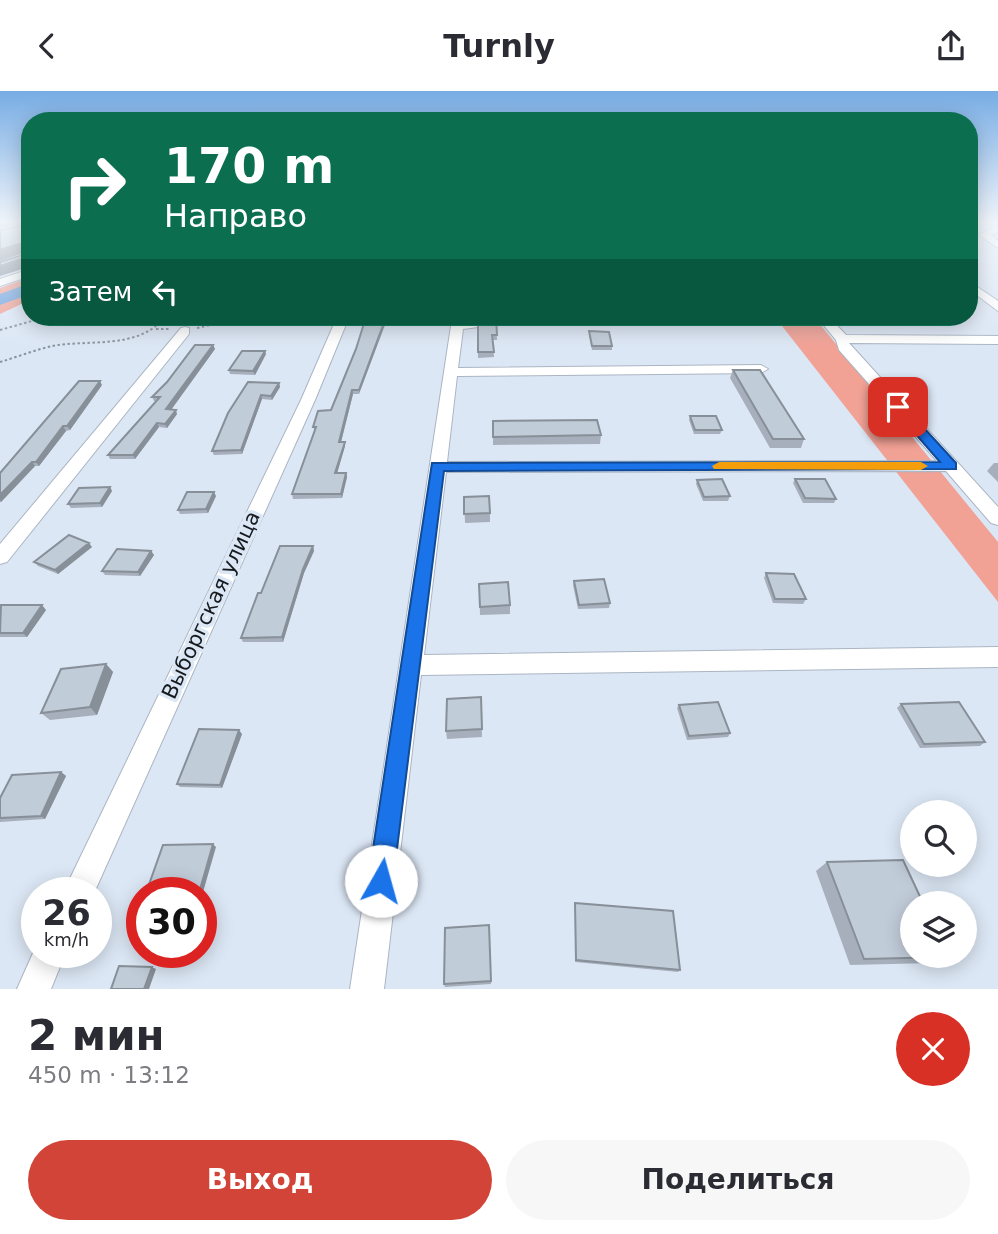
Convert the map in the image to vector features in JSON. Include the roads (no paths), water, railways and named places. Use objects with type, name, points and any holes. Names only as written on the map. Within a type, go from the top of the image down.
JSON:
[{"type":"street","points":[[0,275],[21,267]]},
{"type":"street","points":[[0,283],[21,275]]},
{"type":"street","points":[[978,291],[998,307]]},
{"type":"street","name":"Выборгская улица","points":[[85,877],[308,400],[339,326]]},
{"type":"street","points":[[367,989],[457,326]]},
{"type":"street","points":[[831,326],[845,347],[998,519]]},
{"type":"street","points":[[0,557],[185,331]]},
{"type":"street","points":[[842,339],[998,340]]},
{"type":"street","points":[[451,372],[761,369]]},
{"type":"street","points":[[437,467],[951,466]]},
{"type":"street","points":[[409,666],[998,657]]},
{"type":"street","points":[[34,989],[43,968]]},
{"type":"waterway","points":[[0,300],[21,292]]}]
